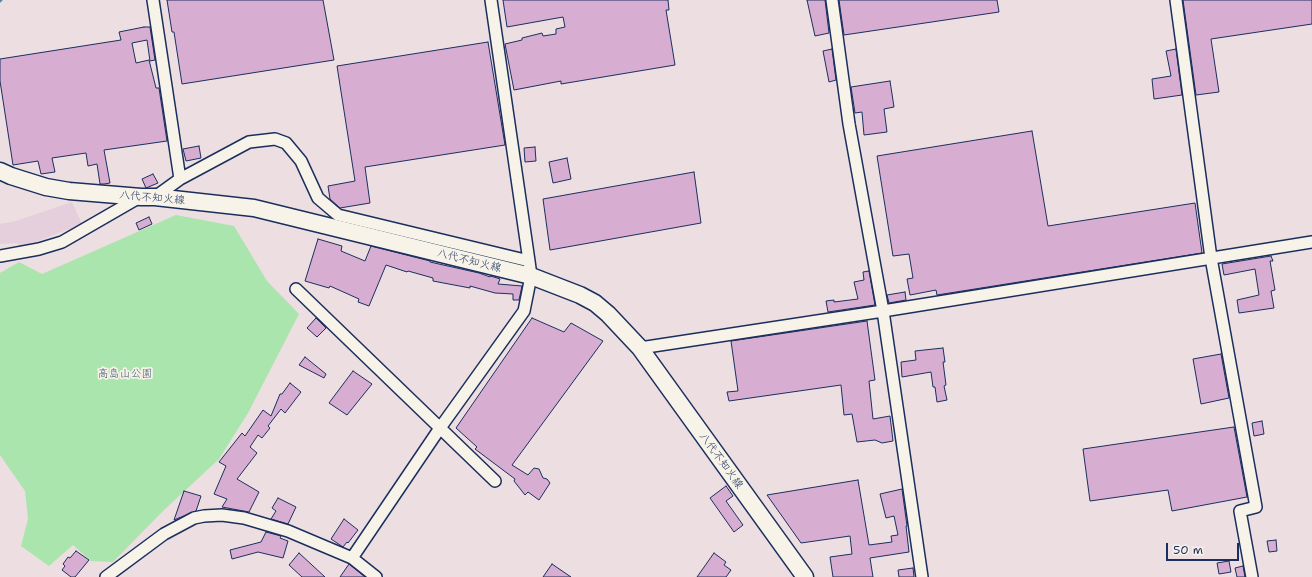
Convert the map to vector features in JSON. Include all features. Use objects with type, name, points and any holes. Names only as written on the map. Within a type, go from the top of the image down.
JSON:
[{"type":"main road","name":"八代不知火線","points":[[0,171],[46,187],[69,191],[148,197],[254,208],[530,268],[595,304],[608,314],[640,348],[805,577]]},
{"type":"street","points":[[153,0],[180,179]]},
{"type":"street","points":[[352,558],[440,428],[524,311],[530,268],[491,0]]},
{"type":"street","points":[[832,0],[849,124],[883,311],[922,577]]},
{"type":"street","points":[[1176,0],[1211,258],[1256,507],[1240,511],[1252,577]]},
{"type":"street","points":[[0,256],[39,249],[62,242],[249,142],[275,139],[286,143],[301,161],[318,198],[338,215],[530,268]]},
{"type":"street","points":[[640,348],[883,311],[1312,242]]},
{"type":"street","points":[[296,289],[495,481]]},
{"type":"street","points":[[106,577],[164,534],[194,518],[222,515],[244,518],[288,531],[352,558],[376,577]]},
{"type":"shaded area","points":[[72,202],[82,224],[20,248],[18,243],[0,244],[0,224],[16,221]]},
{"type":"green space","name":"高島山公園","points":[[176,215],[234,226],[267,281],[299,314],[248,413],[219,459],[163,511],[113,562],[91,561],[73,545],[49,566],[21,546],[28,519],[25,491],[0,455],[0,273],[19,262],[42,274]]},
{"type":"building","points":[[167,0],[323,0],[334,60],[182,84],[174,32],[172,32]]},
{"type":"building","points":[[503,0],[668,0],[669,10],[666,10],[675,65],[561,84],[561,81],[514,90],[505,44],[542,33],[543,36],[556,34],[556,29],[565,27],[563,17],[507,27]]},
{"type":"building","points":[[807,0],[825,0],[829,33],[815,36]]},
{"type":"building","points":[[839,0],[997,0],[999,12],[844,35]]},
{"type":"building","points":[[1183,0],[1312,0],[1312,24],[1211,39],[1219,92],[1196,95]]},
{"type":"building","points":[[150,27],[155,60],[150,61],[147,40],[132,43],[136,63],[149,60],[156,88],[159,88],[167,141],[104,150],[110,183],[104,184],[100,184],[97,164],[88,166],[86,153],[52,158],[55,172],[41,174],[38,161],[13,165],[0,81],[0,59],[121,40],[119,32]]},
{"type":"building","points":[[488,42],[505,145],[365,167],[370,203],[340,208],[330,199],[328,186],[355,181],[337,66]]},
{"type":"building","points":[[832,49],[836,80],[829,82],[823,51]]},
{"type":"building","points":[[1176,49],[1182,95],[1154,99],[1152,79],[1171,76],[1166,51]]},
{"type":"building","points":[[890,81],[894,107],[884,109],[887,132],[864,135],[862,112],[855,113],[851,87]]},
{"type":"building","points":[[1032,131],[1048,226],[1195,203],[1202,253],[937,295],[936,290],[910,295],[907,279],[913,278],[909,254],[893,256],[877,156]]},
{"type":"building","points":[[199,146],[201,158],[186,161],[183,149]]},
{"type":"building","points":[[535,147],[536,161],[525,162],[524,148]]},
{"type":"building","points":[[567,158],[571,179],[553,183],[549,162]]},
{"type":"building","points":[[694,172],[701,223],[550,250],[543,199]]},
{"type":"building","points":[[153,174],[158,183],[146,188],[142,179]]},
{"type":"building","points":[[149,217],[152,224],[139,230],[136,223]]},
{"type":"building","points":[[318,239],[342,246],[341,251],[365,261],[371,246],[494,277],[500,279],[498,284],[522,286],[519,300],[513,300],[513,294],[495,293],[470,286],[470,288],[433,281],[433,278],[386,265],[369,306],[358,302],[359,299],[330,286],[329,288],[305,281]]},
{"type":"building","points":[[1271,256],[1273,261],[1270,261],[1275,290],[1271,291],[1274,308],[1239,313],[1237,300],[1259,295],[1255,269],[1224,275],[1222,264]]},
{"type":"building","points":[[869,271],[875,305],[828,312],[826,301],[834,300],[834,302],[858,299],[854,282],[864,280],[863,272]]},
{"type":"building","points":[[905,292],[906,300],[889,303],[887,295]]},
{"type":"building","points":[[316,318],[326,328],[317,337],[307,328]]},
{"type":"building","points":[[532,318],[564,332],[571,323],[603,341],[512,465],[528,475],[534,468],[539,469],[543,478],[547,479],[550,483],[539,500],[528,492],[525,495],[514,481],[515,479],[475,449],[477,447],[456,428]]},
{"type":"building","points":[[867,321],[875,380],[869,381],[873,419],[890,416],[893,441],[882,443],[875,440],[857,442],[852,414],[844,415],[841,385],[729,401],[727,392],[738,391],[731,341]]},
{"type":"building","points":[[943,348],[946,385],[944,386],[947,400],[937,402],[931,372],[902,377],[901,362],[916,360],[915,351]]},
{"type":"building","points":[[1221,354],[1229,398],[1201,404],[1193,359]]},
{"type":"building","points":[[305,357],[326,374],[324,378],[299,365]]},
{"type":"building","points":[[353,371],[372,384],[347,415],[329,403]]},
{"type":"building","points":[[290,383],[301,392],[285,413],[281,409],[268,426],[270,428],[262,438],[258,435],[250,447],[257,453],[237,479],[259,492],[249,512],[222,507],[227,499],[214,494],[226,466],[219,462],[242,433],[245,436],[263,410],[271,416],[280,394],[282,394]]},
{"type":"building","points":[[1262,421],[1264,434],[1254,436],[1252,423]]},
{"type":"building","points":[[1234,427],[1247,497],[1172,511],[1168,490],[1090,501],[1083,449]]},
{"type":"building","points":[[858,480],[869,545],[892,542],[891,536],[898,535],[894,516],[886,518],[880,494],[902,489],[909,552],[870,558],[873,577],[833,577],[830,557],[852,554],[850,536],[801,543],[767,495]]},
{"type":"building","points":[[726,486],[733,496],[726,501],[743,525],[734,532],[710,498]]},
{"type":"building","points":[[184,491],[201,496],[196,511],[174,520]]},
{"type":"building","points":[[278,498],[296,507],[288,524],[271,519],[276,511],[272,508]]},
{"type":"building","points":[[344,519],[358,530],[343,547],[331,539]]},
{"type":"building","points":[[266,532],[281,536],[280,538],[288,541],[283,558],[258,552],[232,559],[230,550],[261,542]]},
{"type":"building","points":[[1276,540],[1277,551],[1269,552],[1267,541]]},
{"type":"building","points":[[76,551],[89,560],[75,577],[71,577],[62,570],[65,566],[63,564],[68,557],[70,558]]},
{"type":"building","points":[[299,553],[325,577],[302,577],[289,565]]},
{"type":"building","points":[[714,553],[726,562],[724,565],[731,570],[726,577],[697,577]]},
{"type":"building","points":[[1229,561],[1231,572],[1219,574],[1217,563]]},
{"type":"building","points":[[349,564],[365,577],[340,577]]},
{"type":"building","points":[[552,564],[571,577],[543,577]]},
{"type":"building","points":[[1243,566],[1245,577],[1237,577],[1235,568]]},
{"type":"building","points":[[913,568],[914,577],[899,577],[898,570]]}]
